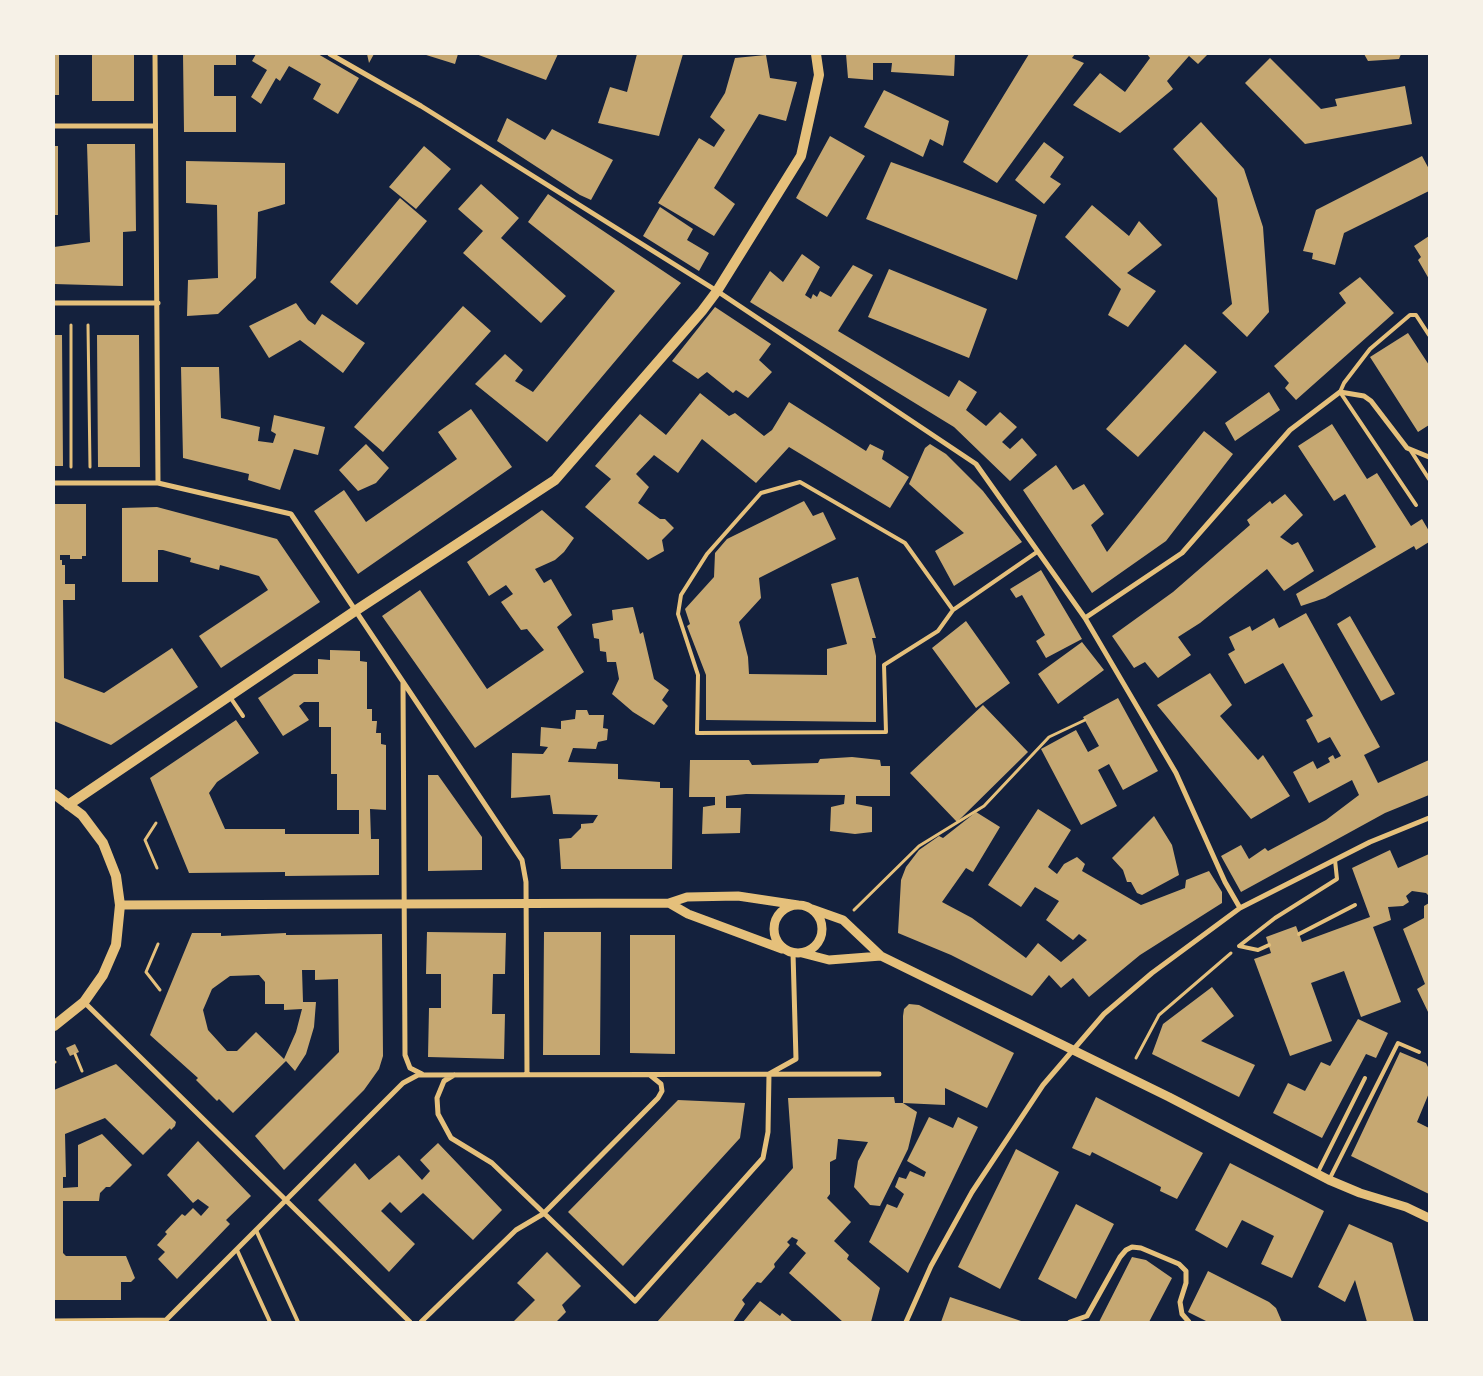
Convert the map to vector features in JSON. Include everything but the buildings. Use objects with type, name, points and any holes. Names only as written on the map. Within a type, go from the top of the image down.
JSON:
[{"type":"main road","points":[[68,805],[229,695],[555,480],[717,291],[801,156],[819,76],[816,54]]},
{"type":"main road","points":[[54,794],[82,815],[103,843],[116,876],[120,905],[116,945],[104,975],[84,1002],[54,1026]]},
{"type":"street","points":[[154,54],[158,304],[158,483]]},
{"type":"street","points":[[330,54],[421,106],[717,291],[976,464],[1085,618],[1176,773],[1225,882],[1240,908]]},
{"type":"street","points":[[54,126],[155,126]]},
{"type":"street","points":[[54,303],[158,304]]},
{"type":"street","points":[[1085,618],[1182,553],[1290,430],[1340,392],[1364,396],[1372,401],[1411,451],[1429,457]]},
{"type":"street","points":[[54,483],[158,483],[290,514],[522,860],[525,873],[526,904],[528,1074]]},
{"type":"street","points":[[403,682],[404,1056],[410,1068],[425,1074]]},
{"type":"street","points":[[906,1322],[931,1266],[972,1192],[1042,1085],[1104,1014],[1152,973],[1240,908],[1370,842],[1429,818]]},
{"type":"street","points":[[120,905],[669,903],[687,897],[738,896],[798,905],[843,920],[881,956],[1122,1074],[1329,1180],[1360,1193],[1406,1207],[1429,1218]]},
{"type":"street","points":[[669,903],[688,914],[793,952],[829,960],[881,956]]},
{"type":"street","points":[[793,952],[776,939],[774,924],[782,911],[798,905]]},
{"type":"street","points":[[793,952],[815,947],[822,932],[819,916],[812,909]]},
{"type":"street","points":[[769,1074],[796,1059],[793,952]]},
{"type":"street","points":[[84,1002],[410,1322]]},
{"type":"street","points":[[54,1321],[166,1320],[403,1083],[412,1077],[425,1074],[879,1074]]},
{"type":"street","points":[[460,1074],[444,1081],[439,1090],[437,1106],[446,1132],[458,1144],[492,1162],[543,1214],[635,1301],[763,1158],[768,1132],[769,1074]]},
{"type":"street","points":[[421,1322],[516,1230],[543,1214],[658,1098],[662,1091],[661,1084],[655,1077],[646,1074]]},
{"type":"street","points":[[1070,1322],[1087,1316],[1120,1257],[1132,1246],[1179,1264],[1186,1271],[1186,1283],[1180,1302],[1182,1314],[1189,1322]]},
{"type":"lane","points":[[1416,505],[1340,392],[1344,383],[1370,349],[1410,315],[1416,315],[1429,335]]},
{"type":"lane","points":[[1411,451],[1429,479]]},
{"type":"lane","points":[[953,610],[905,543],[800,482],[760,493],[707,554],[681,595],[678,614],[698,675],[698,733],[886,732],[884,665],[938,631],[953,610],[1037,552]]},
{"type":"lane","points":[[229,695],[243,716]]},
{"type":"lane","points":[[1239,946],[1275,918],[1337,879],[1335,860]]},
{"type":"lane","points":[[1299,934],[1355,905]]},
{"type":"lane","points":[[1239,946],[1258,950],[1269,945]]},
{"type":"lane","points":[[1329,1180],[1398,1043],[1419,1052]]},
{"type":"lane","points":[[1317,1174],[1365,1078]]},
{"type":"lane","points":[[256,1230],[298,1322]]},
{"type":"lane","points":[[236,1250],[270,1322]]},
{"type":"path","points":[[71,325],[71,467]]},
{"type":"path","points":[[88,325],[90,467]]},
{"type":"path","points":[[843,920],[919,846],[984,806],[1048,737],[1085,720]]},
{"type":"path","points":[[156,823],[145,840],[157,868]]},
{"type":"path","points":[[158,944],[146,972],[160,990]]},
{"type":"path","points":[[1136,1058],[1158,1015],[1239,946]]},
{"type":"path","points":[[75,1054],[82,1071]]}]
